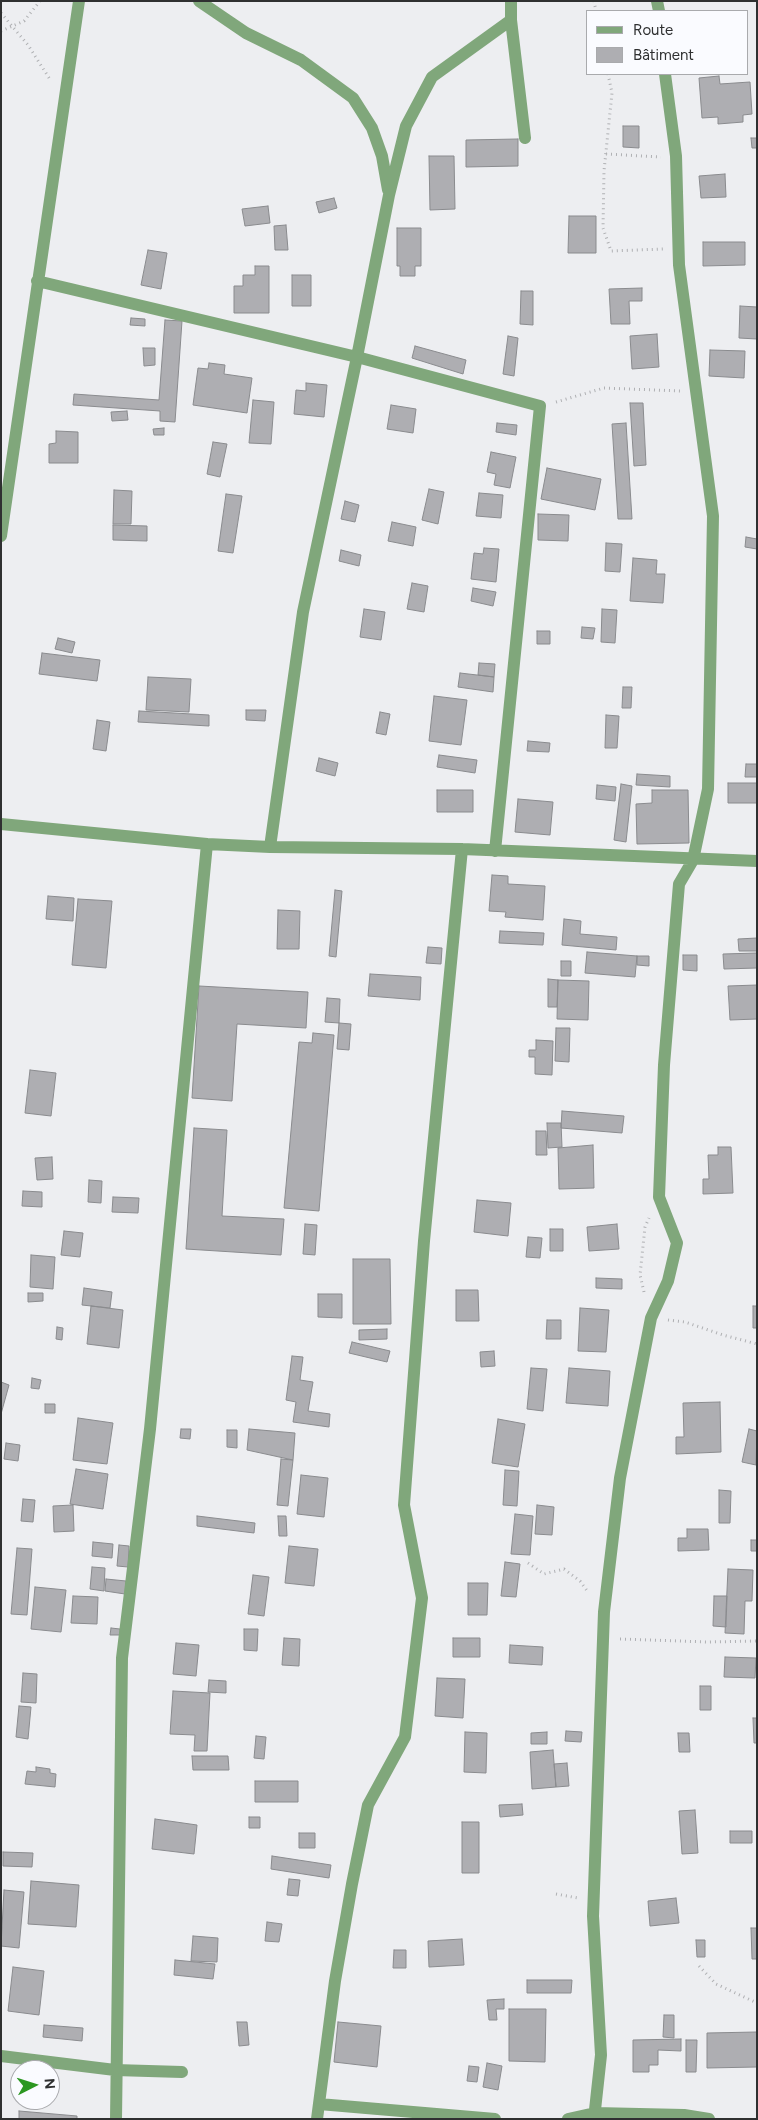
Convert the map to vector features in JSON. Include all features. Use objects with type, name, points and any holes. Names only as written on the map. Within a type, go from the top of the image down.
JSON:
[{"type":"street","points":[[1,536],[36,281],[78,1]]},
{"type":"street","points":[[199,1],[246,33],[301,60],[353,98],[372,128],[382,156],[389,195]]},
{"type":"street","points":[[511,1],[511,20],[525,138]]},
{"type":"street","points":[[270,847],[303,612],[389,195],[406,126],[432,77],[511,20]]},
{"type":"street","points":[[594,2116],[601,2055],[593,1901],[604,1612],[620,1478],[651,1318],[668,1281],[677,1243],[659,1197],[664,1065],[679,884],[694,860],[708,789],[713,516],[678,248],[676,156],[665,75]]},
{"type":"street","points":[[36,281],[357,357],[540,406],[495,851]]},
{"type":"street","points":[[1,824],[207,844],[270,847],[462,849],[694,860],[757,861]]},
{"type":"street","points":[[116,2119],[115,2070],[122,1658],[150,1430],[207,844]]},
{"type":"street","points":[[317,2119],[335,1981],[360,1840],[368,1805],[405,1737],[422,1598],[404,1505],[424,1241],[462,849]]},
{"type":"street","points":[[1,2056],[115,2070],[182,2072]]},
{"type":"street","points":[[319,2104],[494,2119]]},
{"type":"street","points":[[568,2119],[594,2116],[684,2115],[709,2119]]},
{"type":"path","points":[[1,31],[24,21],[40,1]]},
{"type":"path","points":[[1,13],[28,45],[64,100]]},
{"type":"path","points":[[608,75],[612,93],[606,154],[603,228],[610,251],[678,248]]},
{"type":"path","points":[[606,154],[676,156]]},
{"type":"path","points":[[540,406],[604,388],[696,392]]},
{"type":"path","points":[[659,1197],[645,1227],[640,1275],[651,1318],[685,1322],[757,1344]]},
{"type":"path","points":[[528,1563],[544,1574],[564,1569],[580,1581],[604,1612],[620,1639],[708,1642],[757,1641]]},
{"type":"path","points":[[556,1894],[593,1901]]},
{"type":"path","points":[[699,1966],[716,1984],[757,2003]]},
{"type":"building","points":[[719,76],[720,84],[750,82],[752,114],[743,115],[743,122],[718,124],[718,117],[702,118],[699,78]]},
{"type":"building","points":[[623,126],[639,126],[639,148],[623,147]]},
{"type":"building","points":[[751,138],[757,138],[757,148],[752,148]]},
{"type":"building","points":[[518,139],[518,166],[466,167],[466,140]]},
{"type":"building","points":[[429,156],[454,156],[455,209],[430,210]]},
{"type":"building","points":[[725,174],[726,197],[701,198],[699,176]]},
{"type":"building","points":[[334,198],[337,208],[319,213],[316,202]]},
{"type":"building","points":[[268,206],[270,223],[245,226],[242,209]]},
{"type":"building","points":[[569,216],[596,216],[596,253],[568,253]]},
{"type":"building","points":[[286,225],[288,250],[275,250],[274,226]]},
{"type":"building","points":[[397,228],[421,228],[421,266],[415,266],[415,276],[400,276],[400,266],[397,266]]},
{"type":"building","points":[[703,242],[745,242],[745,265],[703,266]]},
{"type":"building","points":[[148,250],[167,253],[161,289],[141,285]]},
{"type":"building","points":[[255,266],[269,266],[269,313],[234,313],[234,286],[243,286],[243,275],[255,275]]},
{"type":"building","points":[[292,275],[311,275],[311,306],[292,306]]},
{"type":"building","points":[[642,288],[642,301],[629,301],[630,324],[611,324],[609,289]]},
{"type":"building","points":[[521,291],[533,291],[533,325],[520,324]]},
{"type":"building","points":[[740,306],[757,307],[757,339],[739,338]]},
{"type":"building","points":[[131,318],[145,319],[145,326],[130,325]]},
{"type":"building","points":[[165,320],[182,321],[175,422],[160,421],[160,411],[73,405],[74,394],[159,400]]},
{"type":"building","points":[[657,334],[659,367],[632,369],[630,336]]},
{"type":"building","points":[[508,336],[518,338],[514,376],[503,374]]},
{"type":"building","points":[[415,346],[466,360],[463,374],[412,358]]},
{"type":"building","points":[[143,348],[155,348],[155,365],[144,366]]},
{"type":"building","points":[[710,350],[745,351],[744,378],[709,376]]},
{"type":"building","points":[[209,363],[225,365],[224,374],[252,378],[247,413],[193,405],[198,368],[208,369]]},
{"type":"building","points":[[306,383],[327,385],[324,417],[294,414],[296,390],[306,391]]},
{"type":"building","points":[[253,400],[274,402],[271,444],[249,443]]},
{"type":"building","points":[[630,403],[643,403],[646,465],[634,466]]},
{"type":"building","points":[[391,405],[416,409],[413,433],[387,429]]},
{"type":"building","points":[[127,411],[128,420],[112,421],[111,412]]},
{"type":"building","points":[[497,423],[517,425],[516,435],[496,432]]},
{"type":"building","points":[[626,423],[632,519],[618,519],[612,424]]},
{"type":"building","points":[[164,428],[164,435],[154,435],[153,429]]},
{"type":"building","points":[[56,431],[78,432],[78,463],[49,463],[49,444],[56,443]]},
{"type":"building","points":[[213,442],[227,444],[220,477],[207,474]]},
{"type":"building","points":[[491,452],[516,457],[510,488],[494,485],[496,474],[487,472]]},
{"type":"building","points":[[547,468],[601,479],[595,510],[541,499]]},
{"type":"building","points":[[429,489],[444,492],[438,524],[422,520]]},
{"type":"building","points":[[114,490],[132,491],[131,524],[113,524]]},
{"type":"building","points":[[479,493],[503,495],[501,518],[476,516]]},
{"type":"building","points":[[226,494],[242,496],[233,553],[218,551]]},
{"type":"building","points":[[345,501],[359,505],[355,522],[341,519]]},
{"type":"building","points":[[538,514],[569,515],[568,541],[538,540]]},
{"type":"building","points":[[392,522],[416,527],[413,546],[388,541]]},
{"type":"building","points":[[113,525],[147,526],[147,541],[113,540]]},
{"type":"building","points":[[746,537],[757,539],[757,549],[745,547]]},
{"type":"building","points":[[606,543],[622,544],[620,572],[605,571]]},
{"type":"building","points":[[484,548],[499,549],[496,582],[471,579],[474,553],[483,554]]},
{"type":"building","points":[[341,550],[361,555],[359,566],[339,561]]},
{"type":"building","points":[[633,558],[657,560],[656,574],[665,574],[663,603],[630,601]]},
{"type":"building","points":[[412,583],[428,586],[424,612],[407,609]]},
{"type":"building","points":[[473,588],[496,592],[493,606],[471,601]]},
{"type":"building","points":[[364,609],[385,612],[381,640],[360,637]]},
{"type":"building","points":[[602,609],[617,610],[615,643],[601,642]]},
{"type":"building","points":[[582,627],[595,628],[593,639],[581,638]]},
{"type":"building","points":[[537,631],[550,631],[550,644],[537,644]]},
{"type":"building","points":[[58,638],[75,642],[72,653],[55,649]]},
{"type":"building","points":[[42,653],[100,660],[97,681],[39,674]]},
{"type":"building","points":[[479,663],[495,664],[494,677],[478,675]]},
{"type":"building","points":[[460,673],[494,677],[493,692],[458,687]]},
{"type":"building","points":[[148,677],[191,679],[189,712],[146,710]]},
{"type":"building","points":[[623,687],[632,687],[631,708],[622,708]]},
{"type":"building","points":[[434,696],[467,700],[461,745],[429,741]]},
{"type":"building","points":[[246,710],[266,710],[265,721],[246,720]]},
{"type":"building","points":[[139,711],[209,715],[209,726],[138,722]]},
{"type":"building","points":[[380,712],[390,714],[386,735],[376,733]]},
{"type":"building","points":[[606,715],[619,716],[617,748],[605,748]]},
{"type":"building","points":[[97,720],[110,722],[106,751],[93,749]]},
{"type":"building","points":[[528,741],[550,743],[549,752],[527,751]]},
{"type":"building","points":[[439,755],[477,760],[475,773],[437,767]]},
{"type":"building","points":[[319,758],[338,763],[335,776],[316,771]]},
{"type":"building","points":[[746,764],[757,764],[757,777],[745,777]]},
{"type":"building","points":[[637,774],[670,776],[670,787],[636,785]]},
{"type":"building","points":[[728,783],[757,783],[757,803],[728,803]]},
{"type":"building","points":[[621,784],[632,786],[626,842],[614,840]]},
{"type":"building","points":[[597,785],[616,787],[615,801],[596,799]]},
{"type":"building","points":[[437,790],[473,790],[473,812],[437,812]]},
{"type":"building","points":[[652,790],[688,790],[689,843],[637,844],[636,804],[652,803]]},
{"type":"building","points":[[518,799],[553,802],[550,835],[515,832]]},
{"type":"building","points":[[492,875],[508,876],[508,884],[545,886],[543,920],[505,917],[506,912],[489,911]]},
{"type":"building","points":[[335,890],[342,891],[336,957],[329,956]]},
{"type":"building","points":[[48,896],[74,898],[73,921],[46,919]]},
{"type":"building","points":[[78,899],[112,901],[106,968],[72,965]]},
{"type":"building","points":[[278,910],[300,911],[299,949],[277,949]]},
{"type":"building","points":[[564,919],[581,921],[580,934],[617,937],[616,950],[562,945]]},
{"type":"building","points":[[500,931],[544,933],[543,945],[499,943]]},
{"type":"building","points":[[757,938],[757,951],[739,951],[738,939]]},
{"type":"building","points":[[428,947],[442,948],[441,964],[426,963]]},
{"type":"building","points":[[587,952],[637,956],[635,977],[585,973]]},
{"type":"building","points":[[757,953],[757,968],[724,969],[723,954]]},
{"type":"building","points":[[683,955],[697,955],[697,971],[683,970]]},
{"type":"building","points":[[637,956],[649,956],[649,966],[637,965]]},
{"type":"building","points":[[561,961],[571,961],[571,976],[561,976]]},
{"type":"building","points":[[370,974],[421,977],[420,1000],[368,996]]},
{"type":"building","points":[[548,979],[558,980],[557,1007],[548,1007]]},
{"type":"building","points":[[558,980],[589,981],[588,1020],[557,1019]]},
{"type":"building","points":[[757,985],[757,1019],[730,1020],[728,986]]},
{"type":"building","points":[[199,986],[308,992],[306,1028],[237,1024],[232,1101],[192,1098]]},
{"type":"building","points":[[327,998],[340,999],[339,1023],[325,1022]]},
{"type":"building","points":[[339,1023],[351,1024],[349,1050],[337,1049]]},
{"type":"building","points":[[556,1028],[570,1028],[569,1062],[555,1061]]},
{"type":"building","points":[[313,1033],[334,1035],[319,1211],[284,1208],[299,1042],[312,1043]]},
{"type":"building","points":[[536,1040],[553,1041],[552,1075],[535,1074],[535,1057],[529,1057],[529,1050],[536,1050]]},
{"type":"building","points":[[30,1070],[56,1073],[51,1116],[25,1113]]},
{"type":"building","points":[[562,1111],[624,1116],[622,1133],[561,1128]]},
{"type":"building","points":[[547,1123],[561,1123],[562,1147],[548,1148]]},
{"type":"building","points":[[194,1128],[227,1130],[222,1216],[284,1219],[281,1255],[186,1249]]},
{"type":"building","points":[[536,1131],[546,1131],[547,1155],[536,1155]]},
{"type":"building","points":[[593,1145],[594,1188],[559,1189],[558,1148]]},
{"type":"building","points":[[718,1147],[731,1147],[733,1193],[703,1194],[703,1179],[709,1179],[708,1155],[718,1155]]},
{"type":"building","points":[[52,1157],[53,1179],[37,1180],[35,1158]]},
{"type":"building","points":[[89,1180],[102,1181],[101,1203],[88,1202]]},
{"type":"building","points":[[23,1191],[42,1192],[42,1207],[22,1206]]},
{"type":"building","points":[[113,1197],[139,1198],[138,1213],[112,1212]]},
{"type":"building","points":[[477,1200],[511,1203],[508,1236],[474,1232]]},
{"type":"building","points":[[305,1224],[317,1225],[315,1255],[303,1254]]},
{"type":"building","points":[[617,1224],[619,1249],[589,1251],[587,1227]]},
{"type":"building","points":[[550,1229],[563,1229],[563,1251],[550,1251]]},
{"type":"building","points":[[64,1231],[83,1233],[80,1257],[61,1255]]},
{"type":"building","points":[[528,1237],[542,1238],[540,1258],[526,1257]]},
{"type":"building","points":[[31,1255],[55,1257],[53,1289],[30,1287]]},
{"type":"building","points":[[353,1259],[390,1259],[391,1324],[353,1324]]},
{"type":"building","points":[[596,1278],[622,1279],[622,1289],[596,1288]]},
{"type":"building","points":[[84,1288],[112,1292],[110,1308],[82,1305]]},
{"type":"building","points":[[456,1290],[478,1290],[479,1321],[456,1321]]},
{"type":"building","points":[[28,1293],[43,1293],[43,1301],[28,1302]]},
{"type":"building","points":[[318,1294],[342,1294],[342,1318],[318,1317]]},
{"type":"building","points":[[91,1306],[123,1310],[119,1348],[87,1344]]},
{"type":"building","points":[[753,1306],[757,1306],[757,1328],[753,1328]]},
{"type":"building","points":[[580,1308],[609,1310],[606,1352],[578,1351]]},
{"type":"building","points":[[547,1320],[561,1320],[561,1339],[546,1339]]},
{"type":"building","points":[[57,1327],[63,1328],[62,1340],[56,1339]]},
{"type":"building","points":[[387,1329],[387,1339],[359,1340],[359,1330]]},
{"type":"building","points":[[352,1342],[390,1351],[387,1362],[349,1353]]},
{"type":"building","points":[[494,1351],[495,1366],[481,1367],[480,1352]]},
{"type":"building","points":[[292,1356],[303,1357],[300,1380],[313,1382],[308,1411],[330,1414],[329,1427],[293,1422],[296,1402],[286,1400]]},
{"type":"building","points":[[531,1368],[547,1369],[543,1411],[527,1409]]},
{"type":"building","points":[[569,1368],[610,1371],[608,1406],[566,1403]]},
{"type":"building","points":[[32,1378],[41,1380],[39,1389],[31,1388]]},
{"type":"building","points":[[1,1382],[9,1385],[1,1414]]},
{"type":"building","points":[[720,1402],[721,1452],[676,1454],[676,1437],[684,1437],[683,1403]]},
{"type":"building","points":[[45,1404],[55,1404],[55,1413],[45,1413]]},
{"type":"building","points":[[78,1418],[113,1423],[107,1464],[73,1460]]},
{"type":"building","points":[[498,1419],[525,1424],[518,1467],[492,1463]]},
{"type":"building","points":[[181,1429],[191,1429],[190,1439],[180,1438]]},
{"type":"building","points":[[249,1429],[295,1433],[293,1460],[247,1450]]},
{"type":"building","points":[[749,1429],[757,1431],[756,1465],[742,1462]]},
{"type":"building","points":[[227,1430],[237,1430],[237,1448],[227,1447]]},
{"type":"building","points":[[6,1443],[20,1445],[18,1461],[4,1459]]},
{"type":"building","points":[[281,1459],[293,1460],[288,1506],[277,1505]]},
{"type":"building","points":[[76,1469],[108,1474],[103,1509],[70,1504]]},
{"type":"building","points":[[505,1470],[519,1471],[517,1506],[503,1505]]},
{"type":"building","points":[[301,1475],[328,1478],[324,1517],[297,1514]]},
{"type":"building","points":[[719,1490],[731,1491],[730,1523],[719,1523]]},
{"type":"building","points":[[23,1499],[35,1500],[33,1522],[21,1521]]},
{"type":"building","points":[[73,1505],[74,1531],[54,1532],[53,1506]]},
{"type":"building","points":[[537,1505],[554,1507],[552,1535],[535,1534]]},
{"type":"building","points":[[515,1514],[533,1516],[530,1555],[511,1554]]},
{"type":"building","points":[[197,1516],[255,1523],[254,1533],[197,1526]]},
{"type":"building","points":[[278,1516],[286,1516],[287,1536],[279,1536]]},
{"type":"building","points":[[687,1529],[708,1529],[709,1550],[678,1551],[678,1538],[687,1538]]},
{"type":"building","points":[[751,1540],[757,1540],[757,1551],[751,1551]]},
{"type":"building","points":[[93,1542],[113,1544],[112,1558],[92,1556]]},
{"type":"building","points":[[119,1545],[129,1546],[128,1567],[117,1566]]},
{"type":"building","points":[[289,1546],[318,1549],[314,1586],[285,1583]]},
{"type":"building","points":[[17,1548],[32,1549],[27,1615],[11,1614]]},
{"type":"building","points":[[505,1562],[520,1564],[516,1597],[501,1596]]},
{"type":"building","points":[[92,1567],[105,1568],[104,1591],[90,1589]]},
{"type":"building","points":[[728,1569],[753,1570],[752,1601],[745,1601],[744,1634],[725,1633]]},
{"type":"building","points":[[253,1575],[269,1577],[264,1616],[248,1614]]},
{"type":"building","points":[[106,1579],[126,1581],[125,1594],[105,1591]]},
{"type":"building","points":[[468,1583],[488,1583],[487,1615],[468,1615]]},
{"type":"building","points":[[35,1587],[66,1590],[61,1632],[31,1629]]},
{"type":"building","points":[[73,1596],[98,1597],[97,1624],[71,1623]]},
{"type":"building","points":[[714,1596],[727,1596],[726,1627],[713,1626]]},
{"type":"building","points":[[111,1628],[120,1629],[120,1635],[110,1635]]},
{"type":"building","points":[[244,1629],[258,1629],[257,1651],[244,1650]]},
{"type":"building","points":[[284,1638],[300,1639],[299,1666],[282,1665]]},
{"type":"building","points":[[453,1638],[480,1638],[480,1657],[453,1657]]},
{"type":"building","points":[[176,1643],[199,1645],[196,1676],[173,1674]]},
{"type":"building","points":[[510,1645],[543,1647],[542,1665],[509,1663]]},
{"type":"building","points":[[725,1657],[756,1658],[755,1678],[724,1677]]},
{"type":"building","points":[[23,1673],[37,1674],[36,1703],[21,1702]]},
{"type":"building","points":[[437,1678],[465,1679],[463,1718],[435,1716]]},
{"type":"building","points":[[209,1680],[226,1681],[226,1693],[208,1692]]},
{"type":"building","points":[[700,1686],[711,1686],[711,1710],[700,1710]]},
{"type":"building","points":[[173,1691],[210,1693],[207,1751],[194,1751],[195,1735],[170,1734]]},
{"type":"building","points":[[19,1706],[31,1707],[28,1739],[16,1737]]},
{"type":"building","points":[[753,1718],[757,1718],[757,1743],[754,1743]]},
{"type":"building","points":[[566,1731],[582,1732],[581,1742],[565,1741]]},
{"type":"building","points":[[465,1732],[487,1733],[486,1773],[464,1772]]},
{"type":"building","points":[[547,1732],[547,1744],[531,1744],[531,1733]]},
{"type":"building","points":[[678,1733],[689,1733],[690,1752],[679,1752]]},
{"type":"building","points":[[256,1736],[266,1737],[264,1759],[254,1758]]},
{"type":"building","points":[[553,1750],[556,1787],[532,1789],[530,1752]]},
{"type":"building","points":[[192,1756],[228,1756],[229,1770],[193,1770]]},
{"type":"building","points":[[567,1763],[569,1786],[556,1787],[554,1764]]},
{"type":"building","points":[[36,1767],[50,1769],[50,1773],[56,1774],[55,1787],[25,1784],[27,1771],[36,1772]]},
{"type":"building","points":[[255,1781],[298,1781],[298,1802],[255,1802]]},
{"type":"building","points":[[522,1804],[523,1815],[500,1817],[499,1805]]},
{"type":"building","points":[[695,1810],[698,1853],[682,1854],[679,1811]]},
{"type":"building","points":[[249,1817],[260,1817],[260,1828],[249,1828]]},
{"type":"building","points":[[155,1819],[197,1825],[194,1854],[152,1849]]},
{"type":"building","points":[[462,1822],[479,1822],[479,1873],[462,1873]]},
{"type":"building","points":[[730,1831],[752,1831],[752,1843],[730,1843]]},
{"type":"building","points":[[299,1833],[315,1833],[315,1848],[299,1848]]},
{"type":"building","points":[[3,1852],[33,1853],[32,1867],[3,1866]]},
{"type":"building","points":[[272,1856],[331,1865],[329,1878],[271,1869]]},
{"type":"building","points":[[289,1879],[300,1880],[298,1896],[287,1895]]},
{"type":"building","points":[[31,1881],[79,1885],[76,1927],[28,1924]]},
{"type":"building","points":[[4,1890],[24,1892],[19,1948],[1,1946]]},
{"type":"building","points":[[676,1898],[679,1923],[650,1926],[648,1901]]},
{"type":"building","points":[[267,1922],[282,1924],[279,1942],[265,1941]]},
{"type":"building","points":[[751,1928],[757,1928],[757,1959],[752,1959]]},
{"type":"building","points":[[193,1936],[218,1938],[217,1962],[191,1961]]},
{"type":"building","points":[[462,1939],[464,1965],[429,1967],[428,1941]]},
{"type":"building","points":[[696,1940],[705,1940],[705,1957],[697,1957]]},
{"type":"building","points":[[394,1950],[406,1950],[406,1968],[393,1968]]},
{"type":"building","points":[[175,1960],[215,1964],[213,1979],[174,1975]]},
{"type":"building","points":[[13,1967],[44,1971],[39,2015],[8,2011]]},
{"type":"building","points":[[527,1980],[572,1980],[571,1993],[527,1993]]},
{"type":"building","points":[[504,1999],[504,2009],[496,2009],[497,2020],[489,2020],[487,2000]]},
{"type":"building","points":[[509,2009],[546,2009],[545,2062],[509,2061]]},
{"type":"building","points":[[664,2015],[674,2015],[674,2038],[663,2037]]},
{"type":"building","points":[[237,2022],[247,2022],[249,2045],[239,2046]]},
{"type":"building","points":[[338,2022],[381,2026],[377,2067],[334,2062]]},
{"type":"building","points":[[44,2025],[83,2028],[82,2041],[43,2037]]},
{"type":"building","points":[[757,2032],[757,2067],[707,2068],[707,2033]]},
{"type":"building","points":[[681,2039],[681,2051],[658,2050],[658,2065],[649,2065],[649,2072],[633,2072],[633,2040]]},
{"type":"building","points":[[686,2040],[697,2040],[696,2072],[686,2072]]},
{"type":"building","points":[[487,2063],[502,2066],[498,2090],[483,2087]]},
{"type":"building","points":[[469,2066],[479,2067],[477,2082],[467,2081]]},
{"type":"building","points":[[19,2111],[77,2116],[77,2119],[19,2119]]}]
